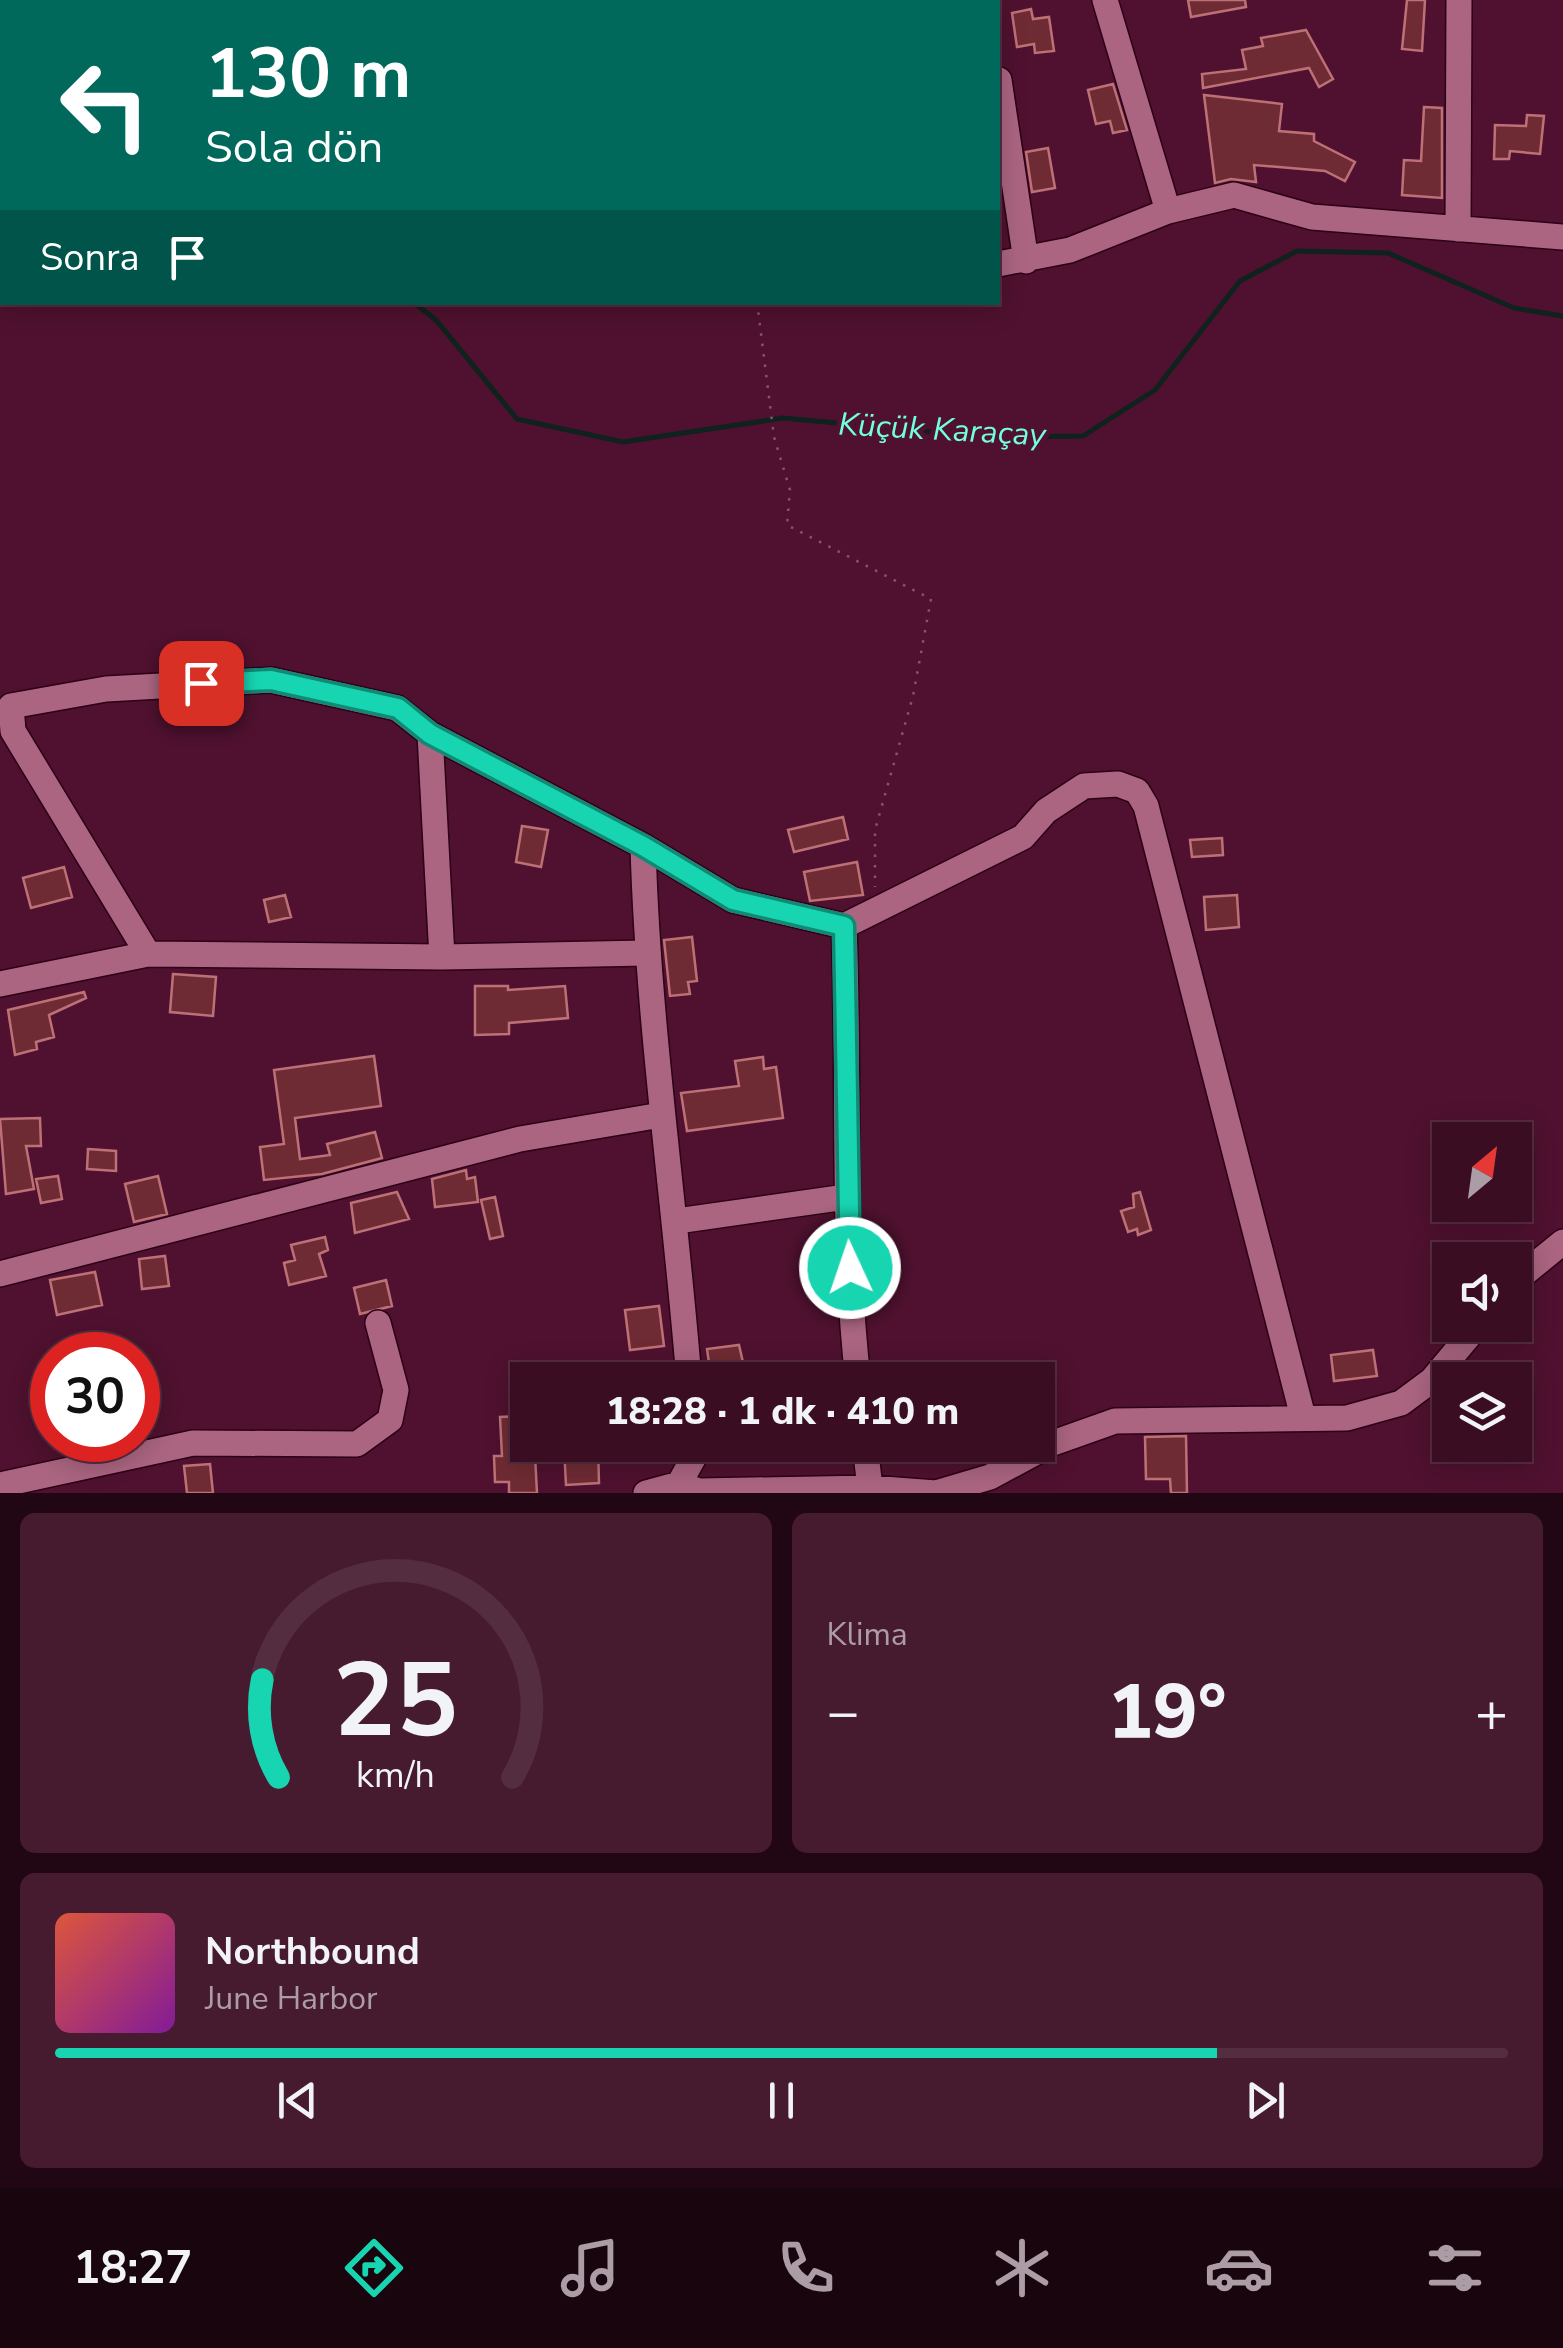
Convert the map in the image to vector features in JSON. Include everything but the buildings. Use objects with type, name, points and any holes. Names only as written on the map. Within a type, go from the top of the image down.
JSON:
[{"type":"street","points":[[1105,0],[1168,211]]},
{"type":"street","points":[[1458,230],[1459,0]]},
{"type":"street","points":[[1000,87],[1026,261]]},
{"type":"street","points":[[1000,264],[1026,261],[1111,236],[1168,211],[1234,195],[1312,217],[1563,238]]},
{"type":"street","points":[[148,954],[13,731],[5,704],[106,688],[271,680],[398,708],[430,734],[643,846],[733,900],[844,926],[1023,837],[1046,811],[1084,786],[1118,784],[1136,791],[1146,806],[1303,1417]]},
{"type":"street","points":[[430,734],[442,958]]},
{"type":"street","points":[[643,846],[646,953],[661,1114],[677,1221],[688,1362]]},
{"type":"street","points":[[844,926],[849,1047],[846,1197],[857,1362]]},
{"type":"street","points":[[0,984],[148,954],[442,958],[646,953]]},
{"type":"street","points":[[0,1274],[520,1139],[661,1114]]},
{"type":"street","points":[[677,1221],[846,1197]]},
{"type":"street","points":[[1532,1268],[1563,1242]]},
{"type":"street","points":[[0,1485],[193,1444],[357,1444],[390,1420],[396,1390],[378,1323]]},
{"type":"street","points":[[646,1493],[870,1488],[936,1492],[990,1478],[1054,1443],[1115,1421],[1348,1418],[1401,1404],[1432,1380],[1464,1342]]},
{"type":"street","points":[[693,1489],[694,1462]]},
{"type":"street","points":[[867,1462],[870,1488]]},
{"type":"path","points":[[757,305],[773,431],[790,490],[787,524],[931,599],[913,696],[875,830],[876,890],[883,907]]},
{"type":"waterway","name":"Küçük Karaçay","points":[[417,305],[436,320],[517,419],[623,442],[783,418],[989,437],[1083,436],[1155,390],[1240,281],[1297,251],[1388,253],[1514,308],[1563,316]]},
{"type":"route","points":[[201,683],[271,680],[398,708],[430,734],[643,846],[733,900],[844,926],[850,1268]]}]
